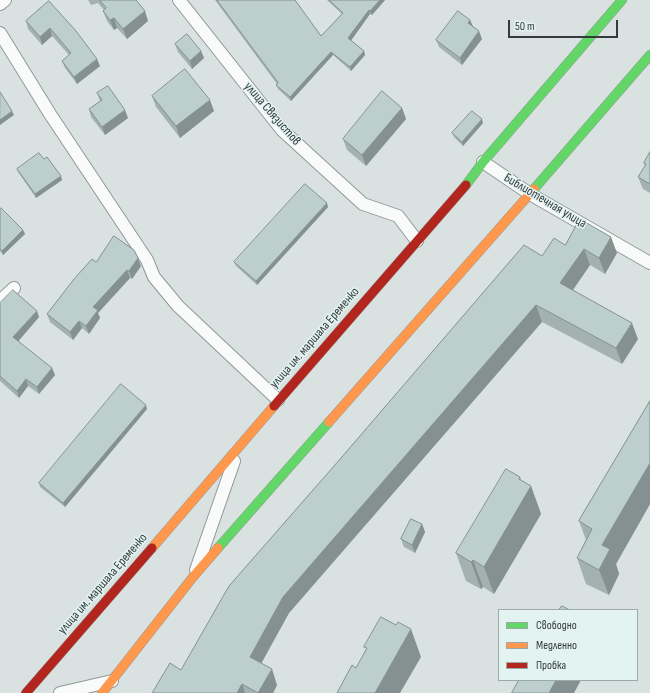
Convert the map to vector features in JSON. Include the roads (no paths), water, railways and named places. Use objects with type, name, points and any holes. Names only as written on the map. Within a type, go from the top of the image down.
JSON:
[{"type":"main road","name":"улица им. маршала Еременко","points":[[26,693],[469,181],[483,162],[622,0]]},
{"type":"main road","points":[[102,693],[193,577],[530,194],[650,55]]},
{"type":"street","points":[[0,4],[5,0]]},
{"type":"street","name":"улица Связистов","points":[[179,0],[282,130],[363,204],[398,216],[417,241]]},
{"type":"street","points":[[0,33],[50,114],[148,260],[154,277],[165,292],[189,318],[278,400]]},
{"type":"street","name":"Библиотечная улица","points":[[483,162],[530,194],[650,263]]},
{"type":"street","points":[[0,301],[14,288]]},
{"type":"street","points":[[193,577],[239,446]]},
{"type":"street","points":[[60,693],[112,681]]}]
